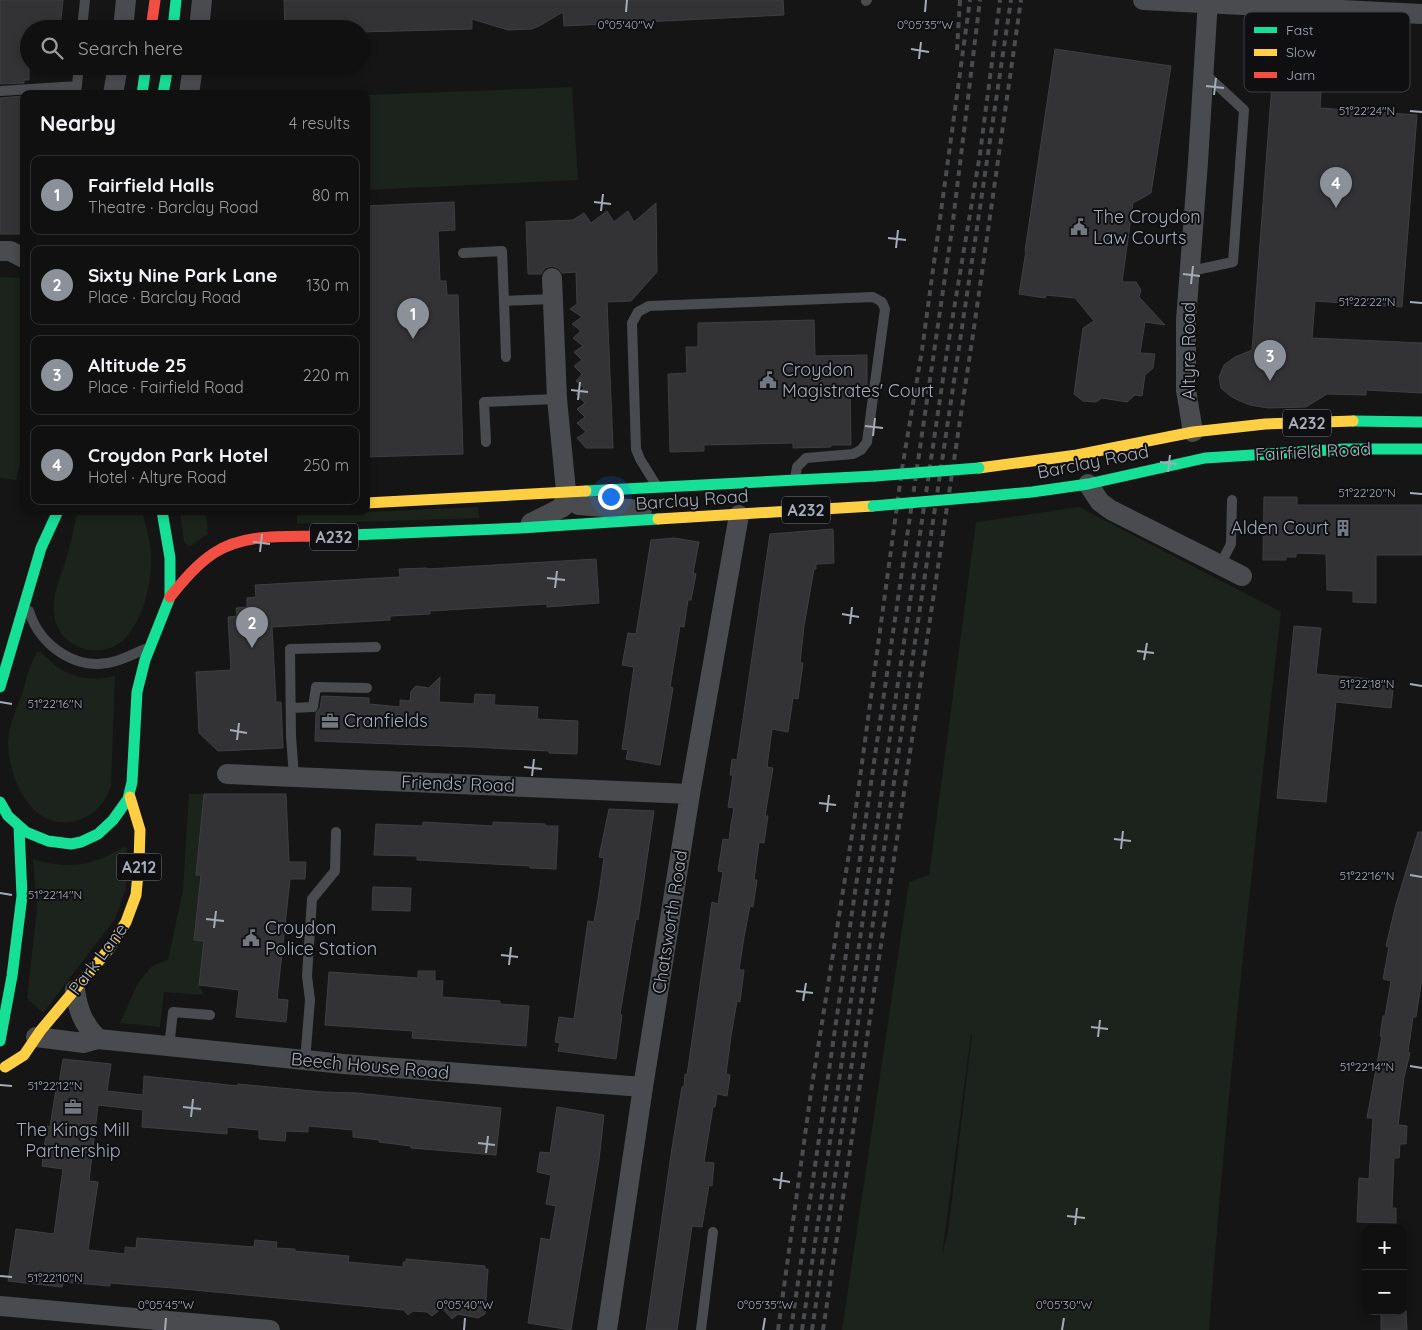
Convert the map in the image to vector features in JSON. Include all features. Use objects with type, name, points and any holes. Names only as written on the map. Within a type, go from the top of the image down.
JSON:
[{"type":"main road","points":[[152,20],[154,0]]},
{"type":"main road","points":[[174,20],[176,0]]},
{"type":"main road","points":[[143,90],[145,75]]},
{"type":"main road","points":[[164,90],[166,75]]},
{"type":"main road","name":"Fairfield Road","points":[[1193,432],[1265,424],[1340,421],[1422,422]]},
{"type":"main road","name":"Barclay Road","points":[[370,503],[875,476],[979,468],[1050,460],[1193,432]]},
{"type":"main road","name":"Fairfield Road","points":[[1205,458],[1320,450],[1422,449]]},
{"type":"main road","name":"Barclay Road","points":[[170,598],[186,577],[213,553],[240,541],[706,517],[978,497],[1088,484],[1205,458]]},
{"type":"main road","points":[[41,548],[45,515]]},
{"type":"main road","points":[[0,687],[41,548],[56,515]]},
{"type":"main road","points":[[9,822],[49,841],[70,844],[80,842],[101,833],[130,797],[137,692],[140,676],[170,598],[170,558],[163,515]]},
{"type":"main road","name":"Park Lane","points":[[3,1067],[24,1055],[36,1037],[120,934],[132,909],[138,881],[140,830],[130,797]]},
{"type":"main road","points":[[0,802],[9,822],[22,896],[12,976],[0,1041]]},
{"type":"street","points":[[124,20],[126,0]]},
{"type":"street","points":[[200,20],[202,0]]},
{"type":"street","points":[[1143,0],[1207,2],[1358,12]]},
{"type":"street","name":"Altyre Road","points":[[1193,432],[1186,390],[1186,320],[1191,271],[1207,2]]},
{"type":"street","points":[[114,90],[116,75]]},
{"type":"street","points":[[190,90],[192,75]]},
{"type":"street","points":[[520,528],[559,510],[565,502],[566,491],[558,399],[552,278]]},
{"type":"street","points":[[1088,484],[1100,502],[1111,510],[1242,576]]},
{"type":"street","points":[[566,491],[569,500],[579,505],[706,517]]},
{"type":"street","name":"Chatsworth Road","points":[[607,1330],[690,794],[739,515]]},
{"type":"street","name":"Friends' Road","points":[[227,774],[690,794]]},
{"type":"street","points":[[75,990],[82,1018],[88,1029],[98,1039]]},
{"type":"street","name":"Beech House Road","points":[[36,1037],[84,1043],[98,1039],[305,1061],[643,1088]]},
{"type":"street","points":[[0,1306],[270,1330]]},
{"type":"lane","points":[[83,20],[85,0]]},
{"type":"lane","points":[[1191,271],[1233,262],[1244,110],[1203,72]]},
{"type":"lane","points":[[76,90],[78,75]]},
{"type":"lane","points":[[0,91],[20,91]]},
{"type":"lane","points":[[463,253],[502,251],[506,357]]},
{"type":"lane","points":[[656,487],[640,460],[636,449],[632,323],[638,312],[649,306],[872,297],[877,299],[882,302],[886,309],[867,442],[862,450],[853,454],[806,458],[797,467],[795,480]]},
{"type":"lane","points":[[504,301],[553,299]]},
{"type":"lane","points":[[486,442],[484,402],[558,399]]},
{"type":"lane","points":[[1220,566],[1231,544],[1232,500]]},
{"type":"lane","points":[[26,600],[32,619],[42,636],[64,655],[76,661],[89,664],[116,661],[150,647]]},
{"type":"lane","points":[[294,777],[290,708],[290,649],[376,647]]},
{"type":"lane","points":[[290,708],[313,707],[316,687],[367,688]]},
{"type":"lane","points":[[305,1061],[310,1000],[307,976],[312,899],[335,871],[336,832]]},
{"type":"lane","points":[[169,1047],[173,1012],[210,1015]]},
{"type":"lane","points":[[701,1330],[713,1232]]},
{"type":"shaded area","points":[[572,87],[578,180],[370,190],[370,95]]},
{"type":"shaded area","points":[[0,277],[20,278],[20,463],[16,480],[0,478]]},
{"type":"shaded area","points":[[478,507],[479,518],[297,524],[297,515],[370,515],[370,512]]},
{"type":"shaded area","points":[[1079,507],[1281,612],[1233,1060],[1209,1330],[842,1330],[909,882],[929,875],[976,522]],"holes":[[[972,1034],[948,1232],[942,1256]]]},
{"type":"shaded area","points":[[77,515],[143,515],[151,556],[148,592],[135,625],[119,644],[108,649],[84,649],[64,637],[57,627],[53,607],[55,593],[68,553]]},
{"type":"shaded area","points":[[181,515],[206,515],[208,534],[191,546],[184,542]]},
{"type":"shaded area","points":[[38,651],[56,666],[77,676],[91,679],[115,677],[111,784],[101,805],[93,813],[72,822],[50,820],[32,808],[20,791],[10,761],[8,742],[11,723],[30,666]]},
{"type":"shaded area","points":[[189,794],[204,794],[196,875],[201,875],[194,940],[204,941],[199,985],[204,995],[164,992],[160,1027],[120,1023],[138,983],[152,966],[168,960],[183,890]]},
{"type":"shaded area","points":[[124,847],[127,848],[126,888],[115,919],[43,1013],[27,998],[37,908],[33,859],[58,864],[80,864],[91,862]]},
{"type":"building","points":[[0,0],[63,0],[61,20],[20,20],[20,75],[29,75],[29,80],[24,80],[24,83],[0,84]]},
{"type":"building","points":[[284,0],[783,0],[784,15],[564,26],[563,12],[532,29],[508,30],[472,19],[472,29],[370,32],[370,20],[285,20]]},
{"type":"building","name":"The Croydon Law Courts","points":[[1055,49],[1171,66],[1151,193],[1133,203],[1122,282],[1136,282],[1141,290],[1139,297],[1165,325],[1145,322],[1140,353],[1155,354],[1153,368],[1145,375],[1142,396],[1135,395],[1127,402],[1102,398],[1096,402],[1083,401],[1074,394],[1083,328],[1094,321],[1075,298],[1046,295],[1045,298],[1019,294]]},
{"type":"building","points":[[1271,92],[1321,92],[1320,108],[1417,115],[1402,307],[1315,301],[1312,338],[1422,343],[1422,393],[1366,390],[1366,395],[1327,394],[1306,407],[1268,408],[1250,405],[1230,396],[1221,388],[1219,377],[1224,365],[1235,357],[1252,350]]},
{"type":"building","points":[[20,96],[20,234],[0,234],[0,98]]},
{"type":"building","points":[[454,202],[455,230],[438,231],[440,281],[446,281],[447,295],[458,295],[463,454],[370,457],[370,206]]},
{"type":"building","points":[[656,203],[657,272],[631,301],[607,302],[613,448],[586,448],[577,438],[586,432],[577,423],[585,417],[577,409],[585,403],[576,394],[584,388],[576,381],[582,374],[574,366],[582,360],[574,352],[583,346],[573,338],[581,331],[572,324],[582,317],[570,309],[577,304],[576,272],[562,273],[558,268],[552,266],[545,268],[541,274],[528,274],[526,222],[573,220],[584,213],[591,223],[607,211],[614,222],[628,211],[634,222]]},
{"type":"building","name":"Croydon Magistrates' Court","points":[[814,320],[815,356],[867,355],[867,386],[850,387],[851,445],[793,448],[793,443],[704,445],[704,451],[670,452],[668,374],[687,373],[686,347],[698,347],[698,323]]},
{"type":"building","name":"Alden Court","points":[[1264,497],[1297,497],[1297,505],[1422,505],[1422,555],[1376,555],[1376,603],[1353,602],[1353,591],[1327,590],[1326,554],[1296,553],[1296,557],[1286,557],[1286,560],[1263,560]]},
{"type":"building","points":[[833,529],[834,563],[816,564],[816,569],[814,569],[804,626],[800,663],[803,663],[798,699],[793,698],[788,732],[772,729],[767,767],[773,768],[765,816],[768,816],[764,843],[759,842],[754,880],[757,880],[753,907],[750,906],[739,970],[744,970],[740,1002],[737,1001],[731,1036],[726,1074],[730,1075],[727,1096],[717,1094],[704,1162],[714,1163],[712,1186],[709,1185],[702,1227],[692,1226],[677,1330],[646,1330],[672,1148],[682,1087],[684,1087],[685,1074],[687,1075],[712,902],[718,904],[723,872],[718,871],[723,839],[729,840],[734,808],[728,807],[733,775],[730,775],[732,759],[737,760],[770,534]]},
{"type":"building","points":[[674,538],[699,542],[693,573],[696,574],[691,600],[688,600],[684,627],[680,626],[670,687],[673,688],[660,765],[626,759],[628,750],[622,749],[634,667],[622,665],[628,633],[636,634],[651,540]]},
{"type":"building","points":[[596,559],[599,603],[547,607],[547,604],[430,611],[430,614],[390,616],[390,620],[272,627],[276,702],[281,702],[283,748],[218,751],[199,733],[196,672],[231,670],[228,617],[237,616],[236,608],[247,607],[247,598],[256,597],[255,585],[400,577],[399,569]]},
{"type":"building","points":[[1294,626],[1321,628],[1316,674],[1394,681],[1391,708],[1336,702],[1326,802],[1277,798]]},
{"type":"building","points":[[440,677],[439,702],[474,704],[475,694],[495,695],[494,705],[538,707],[537,719],[578,721],[577,754],[472,747],[315,741],[316,713],[320,708],[322,696],[369,698],[369,704],[400,707],[400,700],[410,701],[411,691],[416,686],[429,688]]},
{"type":"building","points":[[204,794],[286,794],[289,862],[306,862],[305,879],[290,879],[277,999],[288,1000],[286,1022],[236,1017],[239,990],[199,985],[204,941],[194,940],[201,875],[196,875]]},
{"type":"building","points":[[609,809],[654,811],[638,920],[636,919],[620,1014],[622,1015],[616,1059],[558,1051],[560,1043],[555,1042],[559,1017],[574,1019],[588,921],[594,922],[598,899],[604,858],[599,857]]},
{"type":"building","points":[[423,822],[493,826],[493,822],[558,826],[556,869],[417,860],[417,856],[374,855],[376,824],[423,826]]},
{"type":"building","points":[[1418,832],[1422,832],[1422,978],[1416,1017],[1413,1017],[1408,1052],[1410,1053],[1404,1077],[1398,1125],[1407,1126],[1406,1144],[1400,1144],[1399,1158],[1394,1158],[1392,1208],[1396,1208],[1396,1223],[1357,1222],[1359,1178],[1369,1179],[1373,1118],[1367,1118],[1382,1036],[1380,1036],[1383,1016],[1385,1016],[1391,981],[1383,979],[1389,947],[1386,946],[1396,904]]},
{"type":"building","points":[[373,887],[411,888],[410,911],[372,910]]},
{"type":"building","points":[[418,971],[435,971],[435,981],[443,981],[442,997],[500,1001],[500,1004],[529,1006],[526,1046],[412,1038],[413,1031],[325,1025],[329,972],[418,978]]},
{"type":"building","points":[[63,1059],[111,1064],[107,1091],[143,1095],[144,1076],[238,1086],[238,1084],[323,1092],[357,1093],[501,1108],[496,1155],[411,1148],[411,1146],[353,1137],[353,1130],[308,1126],[308,1132],[286,1131],[285,1141],[259,1139],[259,1130],[227,1127],[227,1134],[142,1127],[143,1110],[98,1105],[89,1181],[98,1182],[88,1250],[125,1254],[125,1247],[136,1248],[137,1238],[254,1247],[255,1240],[277,1242],[276,1248],[349,1256],[348,1262],[403,1267],[403,1262],[406,1262],[406,1259],[485,1266],[485,1269],[488,1269],[485,1314],[478,1318],[458,1314],[452,1319],[442,1308],[432,1316],[427,1312],[413,1311],[408,1315],[404,1310],[173,1288],[110,1283],[110,1286],[63,1282],[62,1287],[8,1281],[16,1229],[54,1234],[63,1169],[42,1166],[47,1126],[50,1127]]},
{"type":"building","points":[[557,1107],[604,1115],[599,1160],[571,1330],[528,1323],[541,1238],[550,1240],[556,1206],[546,1204],[551,1175],[537,1172],[540,1152],[550,1153]]},
{"type":"building","points":[[1381,1315],[1406,1315],[1407,1330],[1381,1330]]},
{"type":"railway","points":[[957,50],[960,0]]},
{"type":"railway","points":[[778,1330],[811,1092],[854,822],[902,469],[922,350],[970,0]]},
{"type":"railway","points":[[791,1330],[952,229],[980,0]]},
{"type":"railway","points":[[802,1330],[948,345],[980,154],[1000,0]]},
{"type":"railway","points":[[812,1330],[1011,0]]},
{"type":"railway","points":[[823,1330],[975,321],[1021,0]]},
{"type":"traffic: fast","points":[[174,20],[176,0]]},
{"type":"traffic: fast","points":[[143,90],[145,75]]},
{"type":"traffic: fast","points":[[164,90],[166,75]]},
{"type":"traffic: fast","points":[[1353,421],[1422,422]]},
{"type":"traffic: fast","points":[[978,497],[1088,484],[1205,458],[1345,449],[1422,449]]},
{"type":"traffic: fast","points":[[875,476],[979,468]]},
{"type":"traffic: fast","points":[[586,491],[875,476]]},
{"type":"traffic: fast","points":[[873,506],[978,497]]},
{"type":"traffic: fast","points":[[0,687],[41,548],[56,515]]},
{"type":"traffic: fast","points":[[0,802],[8,816],[26,832],[48,841],[71,844],[81,842],[98,834],[113,820],[128,799],[132,782],[137,692],[145,660],[170,597],[170,558],[163,515]]},
{"type":"traffic: fast","points":[[327,536],[520,528],[658,519]]},
{"type":"traffic: fast","points":[[0,1041],[12,976],[22,896],[19,827]]},
{"type":"traffic: slow","points":[[979,468],[1077,455],[1193,432],[1265,424],[1353,421]]},
{"type":"traffic: slow","points":[[370,503],[586,491]]},
{"type":"traffic: slow","points":[[658,519],[873,506]]},
{"type":"traffic: slow","points":[[5,1067],[24,1055],[41,1030],[109,949],[126,922],[136,895],[139,863],[140,830],[130,797]]},
{"type":"traffic: jam","points":[[152,20],[155,0]]},
{"type":"traffic: jam","points":[[170,597],[201,563],[227,546],[269,537],[327,536]]},
{"type":"place","name":"Croydon Park Hotel","points":[[1336,208]]},
{"type":"place","name":"The Croydon Law Courts","points":[[1079,227]]},
{"type":"place","name":"Fairfield Halls","points":[[413,339]]},
{"type":"place","name":"Croydon Magistrates' Court","points":[[768,380]]},
{"type":"place","name":"Altitude 25","points":[[1270,381]]},
{"type":"place","name":"Alden Court","points":[[1343,528]]},
{"type":"place","name":"Sixty Nine Park Lane","points":[[252,648]]},
{"type":"place","name":"Cranfields","points":[[330,721]]},
{"type":"place","name":"Croydon Police Station","points":[[251,938]]},
{"type":"place","name":"The Kings Mill Partnership","points":[[73,1107]]}]
